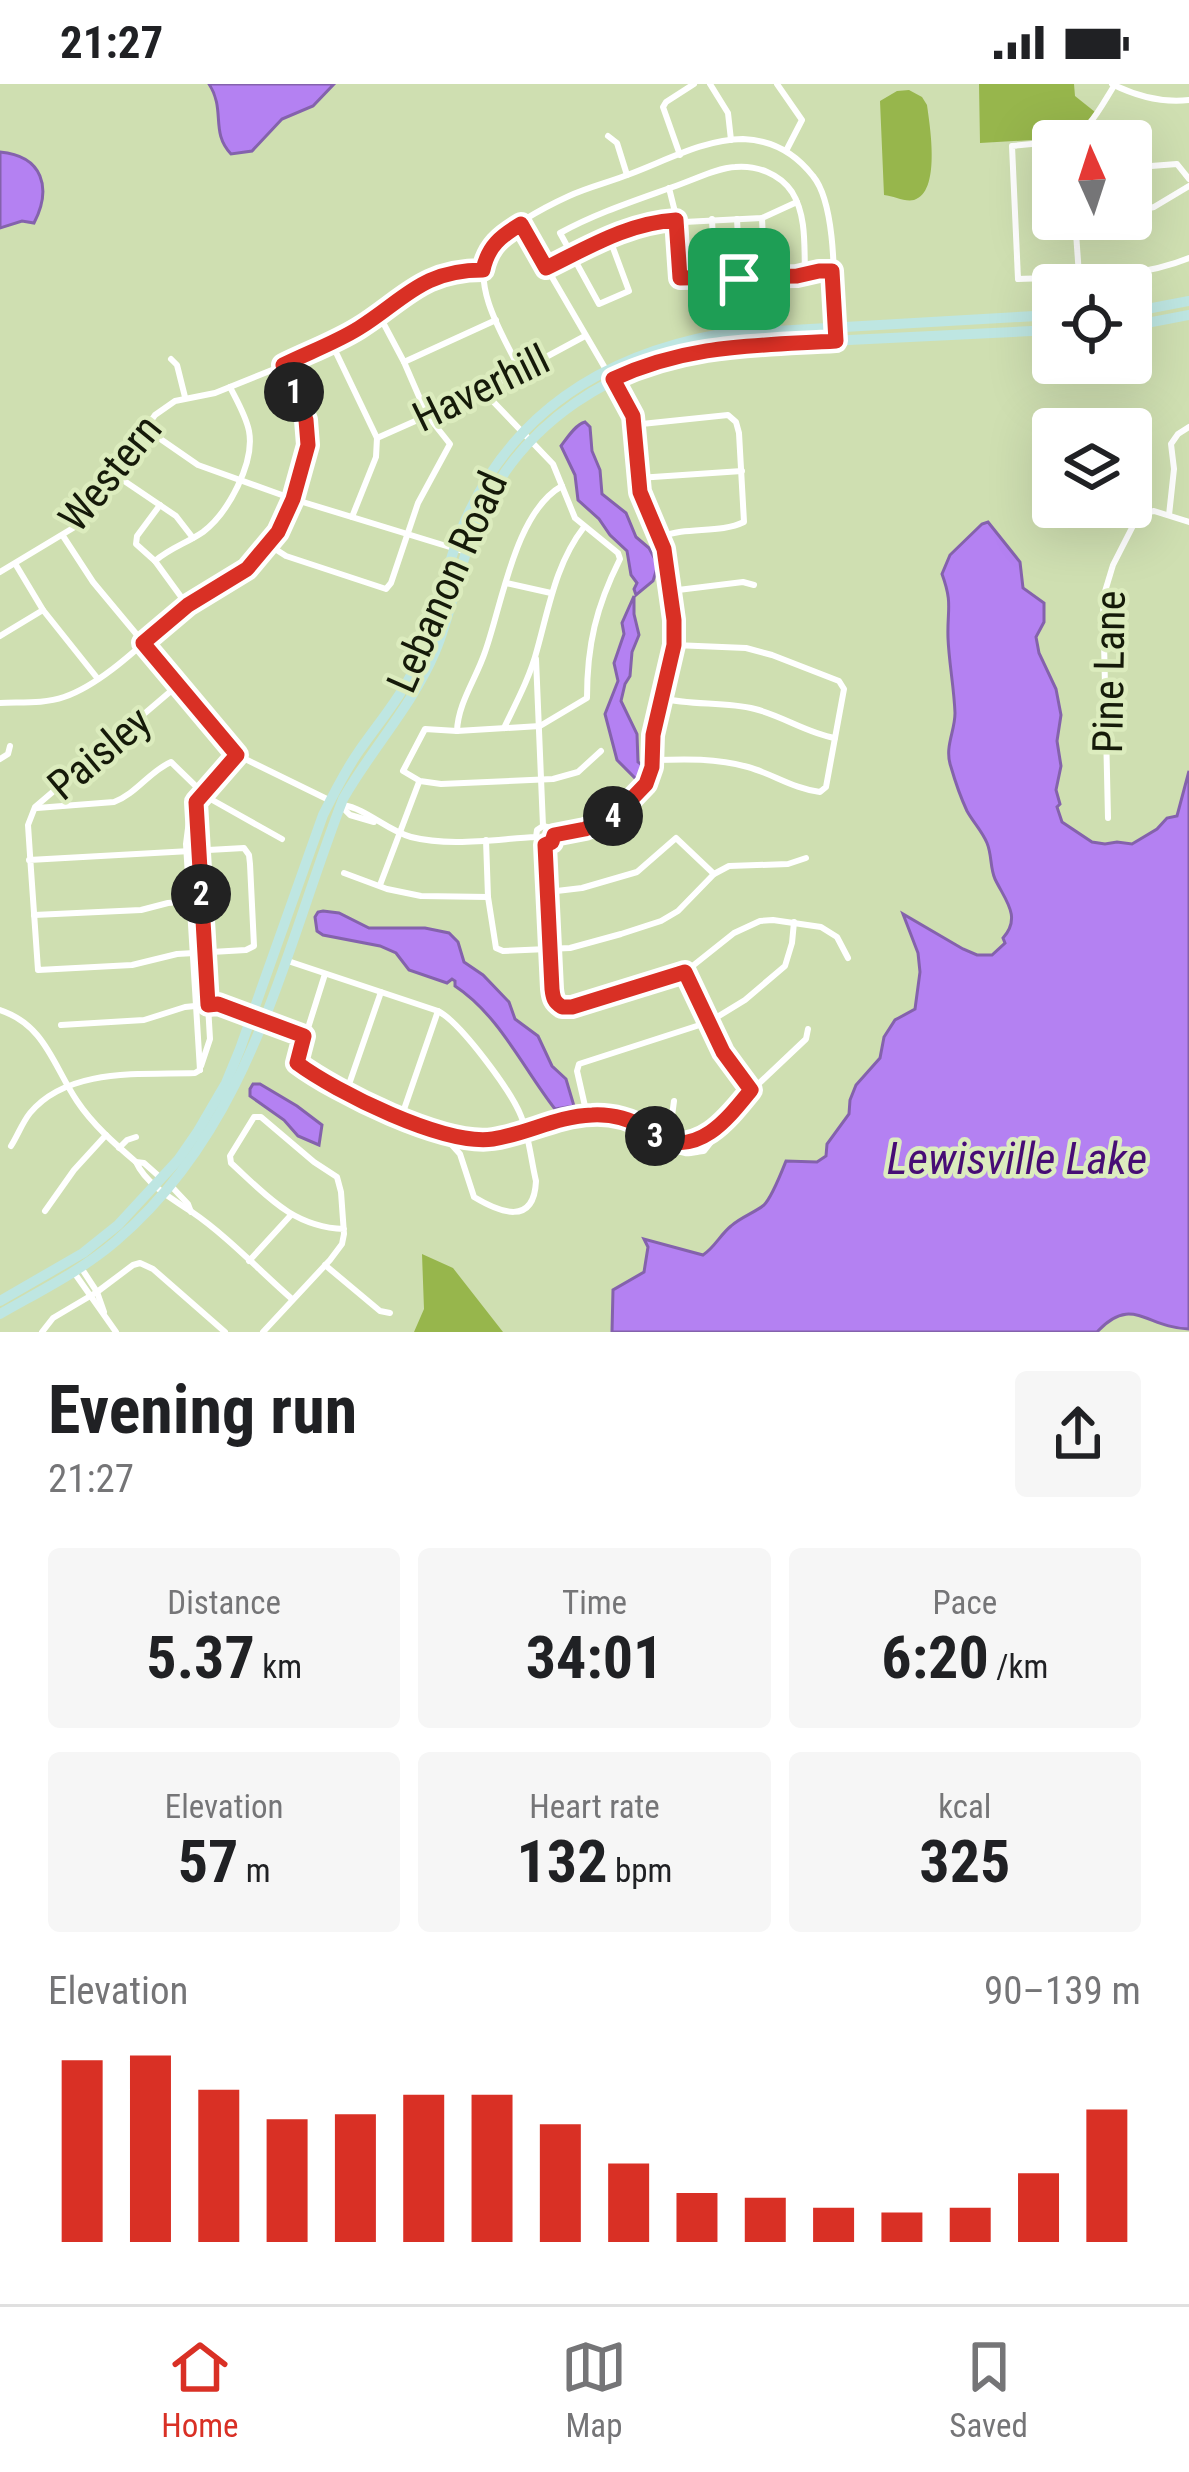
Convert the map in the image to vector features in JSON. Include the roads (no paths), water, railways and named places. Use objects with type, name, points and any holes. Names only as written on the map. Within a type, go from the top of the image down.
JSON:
[{"type":"main road","points":[[1152,307],[1189,301]]},
{"type":"main road","points":[[1152,322],[1189,315]]},
{"type":"main road","name":"Lebanon Road","points":[[258,1016],[349,767],[418,662],[482,488],[503,455],[567,394],[687,352],[1032,317]]},
{"type":"main road","name":"Lebanon Road","points":[[608,377],[642,354],[680,341],[742,333],[1032,330]]},
{"type":"main road","name":"Lebanon Road","points":[[0,1314],[76,1266],[163,1186],[226,1083],[284,960],[336,803]]},
{"type":"main road","name":"Lebanon Road","points":[[0,1301],[76,1266]]},
{"type":"street","points":[[680,155],[662,111],[664,104],[694,84]]},
{"type":"street","points":[[710,84],[728,113],[731,140]]},
{"type":"street","points":[[777,84],[802,122],[786,151]]},
{"type":"street","points":[[1092,120],[1113,85],[1169,102],[1189,100]]},
{"type":"street","points":[[608,136],[616,143],[627,175]]},
{"type":"street","points":[[521,373],[483,282],[486,254],[497,240],[571,195],[731,140],[761,142],[786,151],[811,172],[824,193],[835,334]]},
{"type":"street","points":[[1032,144],[1012,146],[1018,280],[1032,279]]},
{"type":"street","points":[[1152,165],[1177,164],[1189,182],[1169,200],[1152,206]]},
{"type":"street","points":[[609,237],[628,291],[599,304],[560,233],[669,188],[726,168],[747,167],[784,182],[797,202],[805,275]]},
{"type":"street","points":[[669,188],[680,278],[765,278],[832,271]]},
{"type":"street","points":[[546,268],[646,224],[762,218],[797,202]]},
{"type":"street","points":[[762,218],[766,309]]},
{"type":"street","points":[[712,219],[716,310]]},
{"type":"street","points":[[736,219],[742,333]]},
{"type":"street","points":[[521,224],[633,416],[638,478],[644,506],[661,537],[674,620],[674,645],[646,784],[616,814],[585,829],[554,835]]},
{"type":"street","points":[[1152,270],[1189,257]]},
{"type":"street","name":"Western","points":[[0,572],[82,520],[160,410],[185,397],[207,396],[283,365],[362,326],[408,291],[445,274],[483,270]]},
{"type":"street","points":[[269,545],[286,556],[388,589],[428,481],[450,444],[427,416],[378,313]]},
{"type":"street","points":[[404,362],[496,320]]},
{"type":"street","name":"Haverhill","points":[[376,438],[521,373],[585,336]]},
{"type":"street","points":[[331,342],[376,438],[376,457],[352,517]]},
{"type":"street","points":[[171,358],[185,397]]},
{"type":"street","points":[[0,704],[60,698],[79,691],[188,605],[233,579],[269,545],[293,499],[308,453],[306,420],[283,365]]},
{"type":"street","points":[[155,562],[209,526],[226,508],[240,480],[250,436],[230,387]]},
{"type":"street","points":[[483,391],[553,464],[569,509],[620,559],[603,594],[587,653],[587,698],[540,726],[425,728],[403,771],[420,781],[455,784],[542,780],[578,772],[601,751]]},
{"type":"street","points":[[632,425],[732,416],[740,442],[744,522],[661,537]]},
{"type":"street","points":[[1189,428],[1171,444],[1174,470],[1169,515],[1189,522]]},
{"type":"street","points":[[146,429],[198,466],[460,550]]},
{"type":"street","points":[[638,478],[742,471]]},
{"type":"street","points":[[114,474],[185,525],[193,538]]},
{"type":"street","points":[[457,731],[516,552],[548,495],[562,486]]},
{"type":"street","points":[[160,505],[135,540],[188,605]]},
{"type":"street","name":"Pine Lane","points":[[1108,818],[1103,598],[1113,565],[1139,514],[1169,515]]},
{"type":"street","points":[[504,729],[536,656],[561,566],[584,527]]},
{"type":"street","points":[[63,536],[85,573],[237,755],[362,811],[399,833],[436,841],[536,837]]},
{"type":"street","points":[[15,564],[43,610],[98,679]]},
{"type":"street","points":[[670,591],[742,582],[754,585]]},
{"type":"street","points":[[506,583],[551,593]]},
{"type":"street","points":[[0,636],[43,610]]},
{"type":"street","points":[[652,760],[712,760],[823,790],[836,738],[844,684],[760,651],[674,645]]},
{"type":"street","points":[[536,656],[543,826]]},
{"type":"street","name":"Paisley","points":[[178,685],[35,807],[28,825],[29,860],[38,970],[132,965],[192,953]]},
{"type":"street","points":[[661,698],[758,710],[836,738]]},
{"type":"street","points":[[0,759],[10,746]]},
{"type":"street","points":[[200,1070],[188,817],[191,805],[237,755]]},
{"type":"street","points":[[35,807],[123,799],[169,762],[202,794],[282,839]]},
{"type":"street","points":[[380,886],[420,781]]},
{"type":"street","points":[[48,794],[59,806]]},
{"type":"street","points":[[11,1146],[34,1109],[69,1087],[94,1078],[200,1070],[209,1024],[196,802]]},
{"type":"street","points":[[543,826],[554,835],[545,845],[536,837],[543,826]]},
{"type":"street","points":[[548,892],[637,872],[676,838],[714,874]]},
{"type":"street","points":[[486,840],[488,897],[498,950],[582,945],[662,921],[729,866],[788,864],[806,858]]},
{"type":"street","points":[[545,845],[553,998],[562,1007],[685,972],[747,925],[773,920],[810,923],[830,932],[848,958]]},
{"type":"street","points":[[29,860],[244,848],[250,864],[254,946],[192,953]]},
{"type":"street","points":[[344,873],[434,898],[488,897]]},
{"type":"street","points":[[34,915],[141,910],[202,901]]},
{"type":"street","points":[[586,1115],[579,1064],[709,1022],[746,1000],[785,966],[794,922]]},
{"type":"street","points":[[284,960],[438,1011],[454,1021],[521,1116],[536,1190],[528,1205],[504,1213],[474,1197],[461,1157],[438,1130]]},
{"type":"street","points":[[685,972],[723,1052],[751,1090]]},
{"type":"street","points":[[326,974],[297,1063],[384,1113],[472,1140],[586,1115],[619,1117],[687,1154],[704,1150],[751,1090],[806,1039],[808,1028]]},
{"type":"street","points":[[346,1093],[381,992]]},
{"type":"street","points":[[61,1024],[144,1020],[195,1006],[232,1004],[306,1033]]},
{"type":"street","points":[[0,1010],[38,1034],[89,1117],[119,1148],[144,1163],[191,1212],[292,1299]]},
{"type":"street","points":[[401,1118],[438,1011]]},
{"type":"street","points":[[659,1139],[672,1116],[674,1101]]},
{"type":"street","points":[[263,1332],[342,1244],[344,1229],[340,1184],[332,1172],[257,1116],[229,1159],[291,1215],[313,1225],[344,1229]]},
{"type":"street","points":[[45,1211],[106,1135]]},
{"type":"street","points":[[119,1148],[136,1137]]},
{"type":"street","points":[[461,1157],[472,1140]]},
{"type":"street","points":[[248,1261],[291,1215]]},
{"type":"street","points":[[42,1331],[53,1318],[140,1264],[153,1269],[225,1332]]},
{"type":"street","points":[[325,1265],[380,1311],[391,1313]]},
{"type":"street","points":[[76,1266],[116,1332]]},
{"type":"water","points":[[209,84],[334,84],[313,106],[282,119],[252,151],[231,154],[221,137],[217,103]]},
{"type":"water","points":[[0,152],[26,160],[40,176],[42,198],[34,223],[22,221],[0,228]]},
{"type":"water","points":[[585,422],[590,427],[602,494],[626,513],[636,537],[658,565],[653,581],[636,595],[627,551],[578,500],[575,475],[561,446]]},
{"type":"water","name":"Lewisville Lake","points":[[988,522],[1020,562],[1023,588],[1044,603],[1044,622],[1036,637],[1061,715],[1056,790],[1062,822],[1092,842],[1132,844],[1177,816],[1189,771],[1189,1329],[1130,1314],[1109,1321],[1097,1332],[612,1332],[613,1290],[644,1272],[648,1247],[644,1239],[703,1255],[731,1226],[764,1205],[786,1161],[817,1162],[826,1156],[827,1144],[849,1114],[856,1085],[880,1058],[884,1037],[895,1020],[915,1009],[918,953],[903,914],[977,955],[992,955],[1005,943],[1010,909],[993,875],[987,843],[963,801],[949,753],[955,713],[942,574],[950,555]]},
{"type":"water","points":[[634,596],[639,635],[621,701],[637,734],[638,762],[645,767],[637,780],[617,760],[605,714],[618,681],[614,663],[624,634],[622,623]]},
{"type":"water","points":[[323,911],[339,913],[369,928],[449,933],[458,942],[464,962],[509,1002],[515,1019],[538,1036],[552,1066],[566,1079],[574,1106],[555,1109],[498,1027],[455,981],[447,983],[409,970],[396,953],[380,946],[323,935],[317,931],[315,917]]},
{"type":"water","points":[[253,1084],[322,1125],[319,1145],[298,1136],[250,1096]]}]
